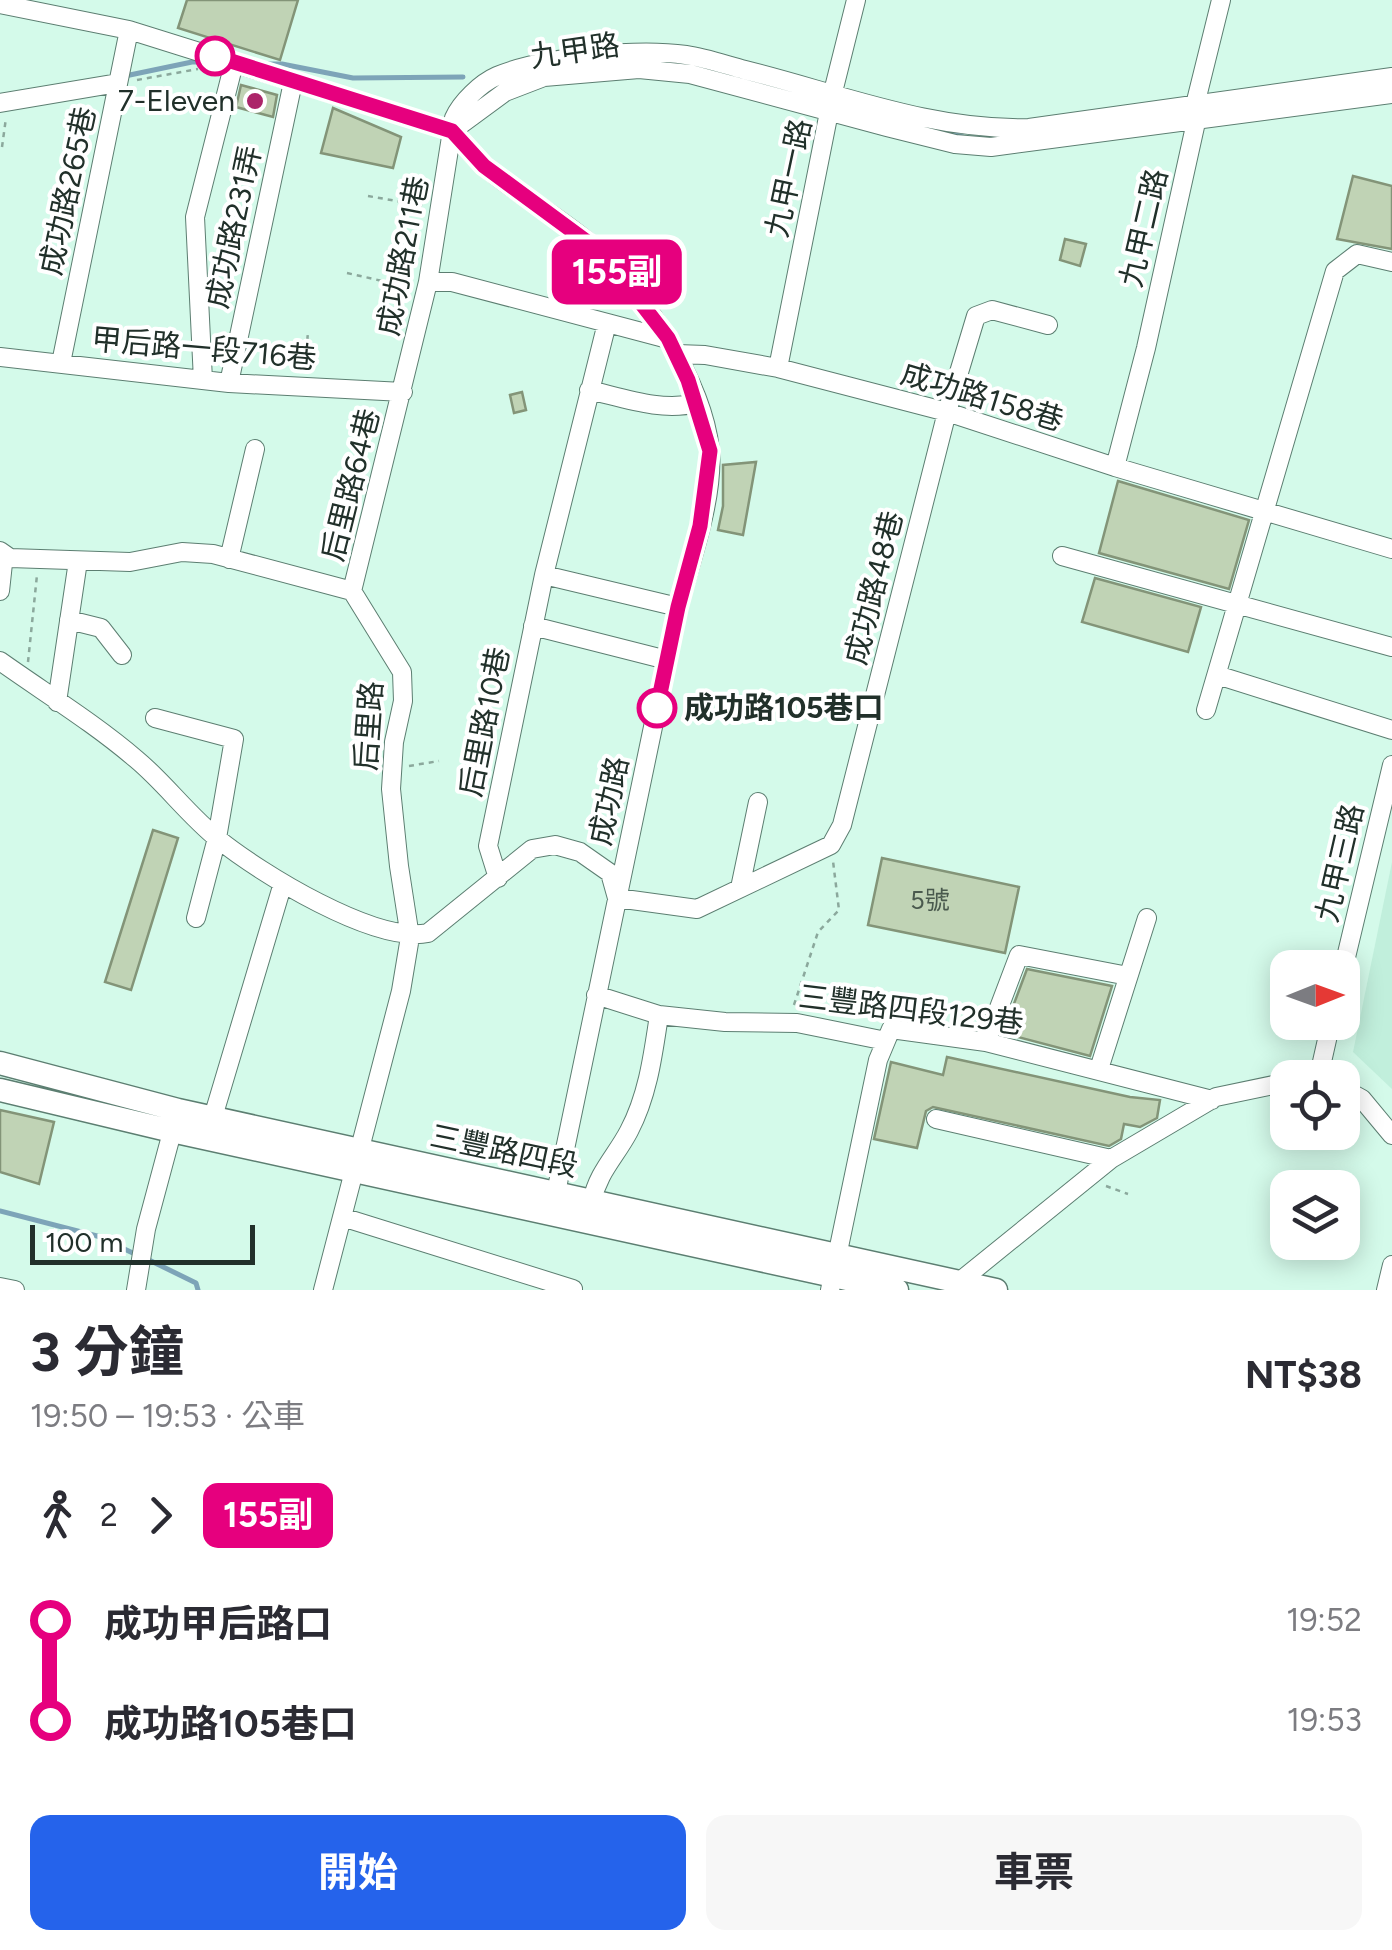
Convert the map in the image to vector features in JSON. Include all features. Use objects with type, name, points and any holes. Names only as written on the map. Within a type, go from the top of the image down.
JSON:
[{"type":"main road","name":"三豐路四段","points":[[0,1062],[175,1121],[213,1117],[356,1160]]},
{"type":"main road","name":"三豐路四段","points":[[0,1090],[175,1121],[553,1203],[897,1290]]},
{"type":"main road","name":"三豐路四段","points":[[553,1203],[592,1201],[834,1273],[996,1290]]},
{"type":"street","name":"九甲一路","points":[[778,368],[833,92],[856,0]]},
{"type":"street","name":"九甲二路","points":[[1114,466],[1146,348],[1221,0]]},
{"type":"street","name":"成功路","points":[[0,4],[129,30],[452,131],[484,166],[590,244],[620,276],[672,346],[710,451],[700,526],[678,607],[553,1203]]},
{"type":"street","name":"成功路265巷","points":[[60,363],[129,30]]},
{"type":"street","points":[[202,380],[195,217],[234,63]]},
{"type":"street","name":"九甲路","points":[[452,131],[505,92],[544,77],[639,69],[722,73],[833,92],[966,127],[1029,128],[1196,114]]},
{"type":"street","name":"九甲路","points":[[722,73],[831,112],[955,144],[992,148],[1327,95],[1392,77]]},
{"type":"street","name":"成功路231弄","points":[[229,383],[293,82]]},
{"type":"street","points":[[4,102],[118,83]]},
{"type":"street","name":"九甲路","points":[[1327,95],[1392,94]]},
{"type":"street","name":"成功路211巷","points":[[404,392],[427,286],[452,131]]},
{"type":"street","points":[[1206,710],[1335,271],[1357,254],[1392,262]]},
{"type":"street","name":"成功路158巷","points":[[427,286],[452,282],[672,346],[778,368],[947,412],[1392,548]]},
{"type":"street","name":"成功路48巷","points":[[830,844],[842,826],[947,412],[976,316],[992,310],[1048,325]]},
{"type":"street","name":"后里路10巷","points":[[498,878],[488,846],[544,575],[607,324]]},
{"type":"street","name":"甲后路一段716巷","points":[[0,357],[229,383],[404,392]]},
{"type":"street","points":[[590,390],[657,405],[680,408],[696,404]]},
{"type":"street","name":"后里路64巷","points":[[352,591],[404,392]]},
{"type":"street","points":[[229,559],[255,449]]},
{"type":"street","points":[[2,552],[10,558],[130,562],[182,552],[229,559],[352,591]]},
{"type":"street","points":[[0,591],[2,552]]},
{"type":"street","points":[[1062,556],[1392,648]]},
{"type":"street","points":[[57,702],[78,560]]},
{"type":"street","points":[[544,575],[678,607]]},
{"type":"street","name":"后里路","points":[[324,1290],[402,992],[410,937],[398,866],[392,768],[403,701],[402,672],[352,591]]},
{"type":"street","points":[[69,620],[100,628],[122,655]]},
{"type":"street","points":[[533,626],[667,660]]},
{"type":"street","points":[[0,661],[136,758],[217,838],[283,883],[337,912],[410,937],[428,933],[532,849],[555,845],[580,852],[610,874],[617,898],[697,909],[830,844]]},
{"type":"street","points":[[1217,675],[1392,730]]},
{"type":"street","points":[[155,718],[234,738],[217,838],[196,918]]},
{"type":"street","name":"九甲三路","points":[[1348,950],[1392,765]]},
{"type":"street","points":[[740,888],[758,802]]},
{"type":"street","points":[[213,1117],[283,883]]},
{"type":"street","points":[[1099,1069],[1147,918]]},
{"type":"street","points":[[986,1042],[1019,955],[1128,976]]},
{"type":"street","name":"三豐路四段129巷","points":[[596,995],[659,1015],[725,1022],[796,1023],[886,1041],[891,1030],[986,1042],[1212,1100]]},
{"type":"street","points":[[592,1201],[596,1180],[629,1132],[650,1076],[659,1015]]},
{"type":"street","points":[[834,1273],[878,1060],[886,1041]]},
{"type":"street","points":[[959,1286],[1111,1159],[1212,1100],[1270,1086]]},
{"type":"street","points":[[1360,1098],[1392,1135]]},
{"type":"street","points":[[936,1119],[1111,1159]]},
{"type":"street","points":[[136,1290],[146,1229],[175,1121]]},
{"type":"street","points":[[342,1216],[573,1289]]},
{"type":"street","points":[[1386,1290],[1392,1265]]},
{"type":"street","points":[[0,1287],[14,1290]]},
{"type":"path","points":[[118,83],[196,70]]},
{"type":"path","points":[[2,147],[4,102]]},
{"type":"path","points":[[368,196],[440,209]]},
{"type":"path","points":[[348,273],[427,286]]},
{"type":"path","points":[[302,387],[308,333]]},
{"type":"path","points":[[26,680],[39,559]]},
{"type":"path","points":[[392,768],[439,761]]},
{"type":"path","points":[[796,1023],[794,1003],[818,932],[839,910],[830,844]]},
{"type":"path","points":[[1085,1178],[1128,1194]]},
{"type":"shaded area","points":[[1392,862],[1392,1089],[1353,1052],[1355,1040],[1360,1040],[1360,1018]]},
{"type":"building","points":[[187,0],[298,0],[280,60],[178,28]]},
{"type":"building","name":"7-Eleven","points":[[241,85],[277,95],[273,117],[236,107]]},
{"type":"building","points":[[333,108],[401,137],[393,168],[321,153]]},
{"type":"building","points":[[1353,176],[1392,186],[1392,249],[1337,239]]},
{"type":"building","points":[[1065,239],[1086,244],[1080,266],[1060,260]]},
{"type":"building","points":[[522,392],[526,410],[514,413],[510,395]]},
{"type":"building","points":[[756,462],[743,535],[718,530],[723,506],[723,465]]},
{"type":"building","points":[[1118,481],[1249,520],[1229,589],[1099,553]]},
{"type":"building","points":[[1095,578],[1201,607],[1188,652],[1082,622]]},
{"type":"building","points":[[153,830],[178,838],[131,990],[105,982]]},
{"type":"building","points":[[882,858],[1019,887],[1005,953],[868,925]]},
{"type":"building","points":[[1027,969],[1112,986],[1090,1056],[1003,1033]]},
{"type":"building","points":[[947,1057],[1160,1100],[1157,1118],[1140,1127],[1124,1124],[1121,1139],[1109,1146],[933,1107],[926,1111],[917,1148],[874,1139],[891,1062],[943,1075]]},
{"type":"building","points":[[0,1110],[54,1122],[39,1184],[0,1172]]},
{"type":"waterway","points":[[125,76],[205,62]]},
{"type":"waterway","points":[[261,64],[282,64],[353,78],[463,77]]},
{"type":"waterway","points":[[728,74],[802,95]]},
{"type":"waterway","points":[[915,124],[963,137]]},
{"type":"waterway","points":[[0,1211],[97,1236],[137,1255]]},
{"type":"waterway","points":[[147,1259],[196,1283],[198,1290]]},
{"type":"bus line","name":"155副","points":[[215,56],[452,131],[484,166],[590,244],[668,338],[704,422],[710,451],[700,526],[657,708]]},
{"type":"place","name":"7-Eleven","points":[[255,101]]},
{"type":"place","name":"成功路105巷口","points":[[657,708]]}]
